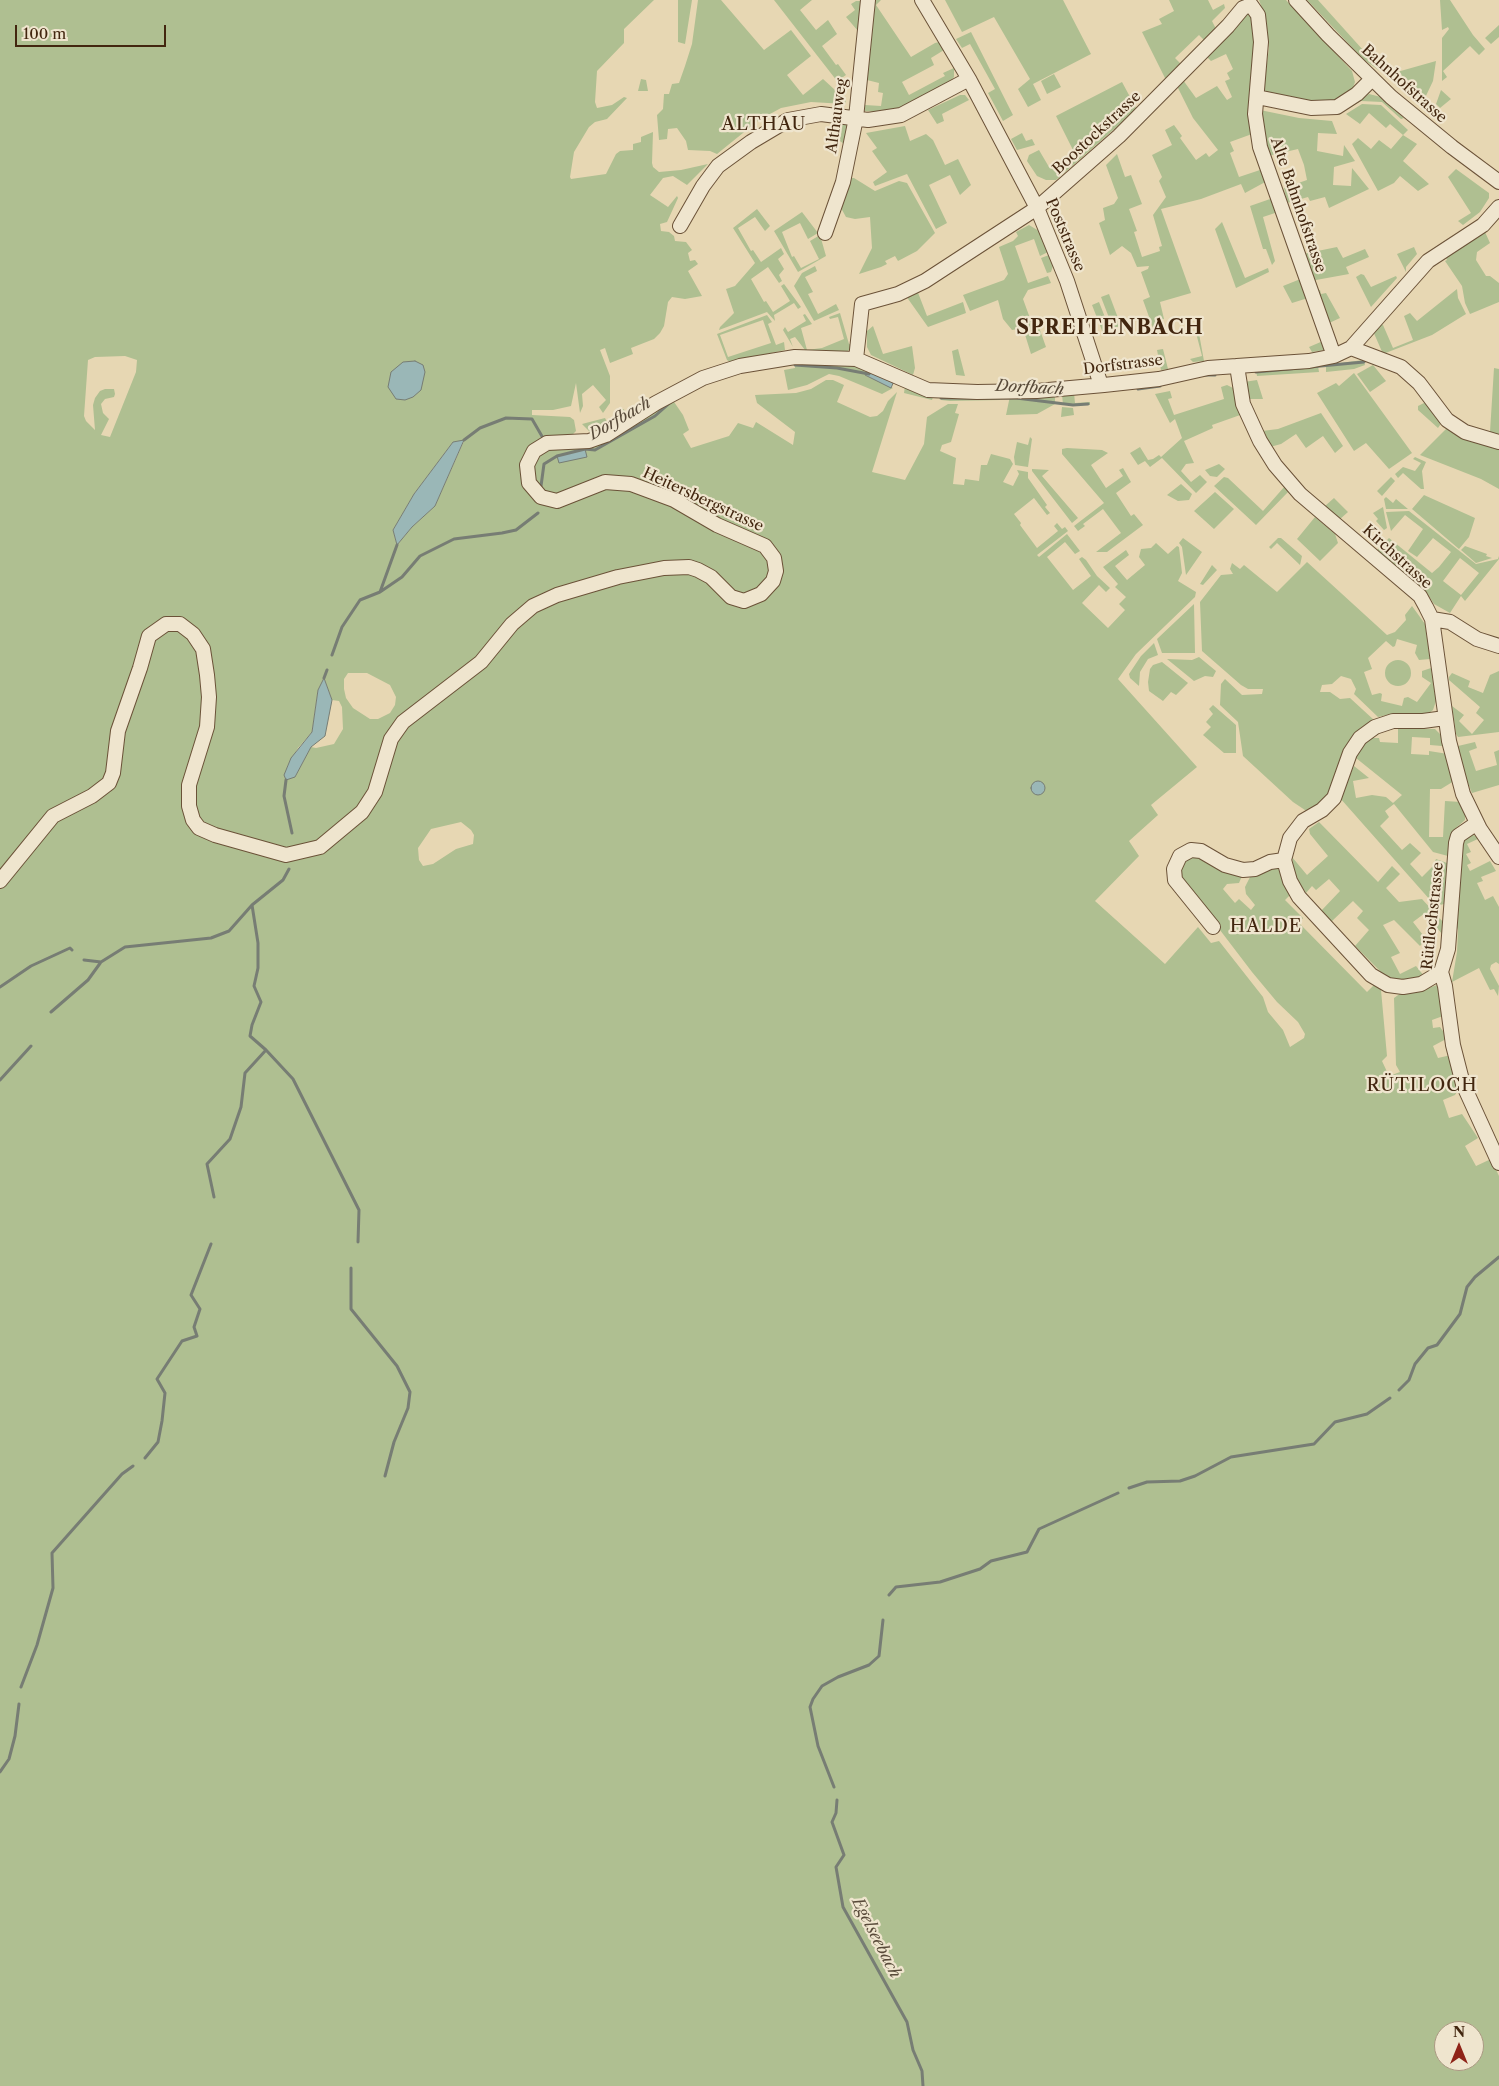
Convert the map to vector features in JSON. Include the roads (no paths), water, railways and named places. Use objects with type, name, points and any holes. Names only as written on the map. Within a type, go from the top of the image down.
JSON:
[{"type":"street","name":"Althauweg","points":[[825,233],[843,182],[856,118],[868,0]]},
{"type":"street","name":"Poststrasse","points":[[922,0],[969,79],[1037,208],[1067,281],[1101,385]]},
{"type":"street","name":"Bahnhofstrasse","points":[[1296,0],[1372,79],[1415,118],[1492,172],[1499,182]]},
{"type":"street","name":"Boostockstrasse","points":[[856,359],[862,304],[898,294],[925,281],[1037,208],[1089,165],[1152,105],[1246,6],[1251,6],[1256,10],[1260,22],[1261,42],[1257,97]]},
{"type":"street","points":[[680,226],[701,188],[718,166],[751,142],[788,120],[821,114],[868,120],[901,115],[969,79]]},
{"type":"street","points":[[1257,97],[1312,108],[1337,107],[1356,94],[1372,79]]},
{"type":"street","name":"Alte Bahnhofstrasse","points":[[1257,97],[1255,114],[1260,147],[1334,356]]},
{"type":"street","name":"Dorfstrasse","points":[[622,426],[680,389],[718,372],[768,360],[795,356],[856,359],[913,385],[939,391],[1037,391],[1159,379],[1208,368],[1309,361],[1334,356],[1351,348],[1428,261],[1483,226],[1499,207]]},
{"type":"street","points":[[1351,348],[1401,367],[1419,383],[1447,420],[1465,432],[1499,442]]},
{"type":"street","name":"Kirchstrasse","points":[[1237,366],[1243,404],[1260,441],[1275,465],[1300,494],[1420,596],[1432,619],[1449,742],[1463,794],[1477,823],[1499,857]]},
{"type":"street","name":"Heitersbergstrasse","points":[[0,881],[53,816],[92,796],[109,783],[113,773],[118,731],[149,636],[166,624],[180,624],[193,634],[203,650],[207,675],[209,697],[208,727],[188,790],[189,806],[193,820],[199,828],[215,835],[286,855],[320,847],[362,812],[374,792],[386,750],[399,726],[481,662],[512,624],[533,606],[557,595],[618,577],[664,568],[698,570],[711,577],[731,597],[738,600],[751,600],[768,588],[776,571],[771,551],[758,542],[717,525],[674,500],[631,484],[613,482],[597,484],[572,497],[557,501],[541,496],[532,489],[527,465],[534,451],[541,446],[555,441],[589,441],[606,435],[622,426]]},
{"type":"street","points":[[1432,619],[1450,622],[1477,638],[1499,646]]},
{"type":"street","points":[[1441,972],[1422,984],[1403,987],[1388,985],[1371,975],[1299,897],[1290,881],[1284,860],[1290,838],[1304,822],[1322,810],[1334,798],[1350,753],[1360,738],[1375,727],[1393,721],[1423,721],[1445,718]]},
{"type":"street","name":"Rütilochstrasse","points":[[1477,823],[1458,836],[1456,843],[1448,949],[1441,972],[1445,986],[1453,1045],[1463,1084],[1499,1163]]},
{"type":"street","points":[[1212,927],[1175,880],[1174,869],[1180,856],[1191,850],[1201,851],[1226,865],[1243,870],[1255,869],[1270,862],[1284,860]]},
{"type":"water","points":[[415,361],[423,365],[425,372],[421,390],[413,397],[405,400],[396,399],[388,387],[391,372],[403,362]]},
{"type":"water","points":[[867,371],[894,381],[891,388],[865,375]]},
{"type":"water","points":[[464,440],[435,506],[412,527],[397,545],[393,530],[414,494],[453,442]]},
{"type":"water","points":[[585,449],[587,457],[559,463],[557,456]]},
{"type":"water","points":[[324,678],[332,700],[325,736],[311,747],[295,777],[286,780],[284,775],[291,758],[312,732],[318,690]]},
{"type":"water","points":[[1038,781],[1043,783],[1045,788],[1043,793],[1038,795],[1033,793],[1031,788],[1033,783]]},
{"type":"waterway","name":"Dorfbach","points":[[1256,372],[1364,362]]},
{"type":"waterway","name":"Dorfbach","points":[[795,365],[837,368],[869,374]]},
{"type":"waterway","name":"Dorfbach","points":[[1205,375],[1215,375]]},
{"type":"waterway","name":"Dorfbach","points":[[1138,389],[1160,386]]},
{"type":"waterway","name":"Dorfbach","points":[[941,398],[1016,398],[1073,405],[1088,404]]},
{"type":"waterway","name":"Dorfbach","points":[[541,486],[544,464],[557,456],[585,449],[595,450],[655,416],[672,401]]},
{"type":"waterway","points":[[464,440],[480,428],[506,418],[532,419],[543,438]]},
{"type":"waterway","points":[[332,655],[342,627],[360,600],[380,592],[402,577],[420,556],[454,539],[516,530],[538,513]]},
{"type":"waterway","points":[[380,592],[397,545]]},
{"type":"waterway","points":[[324,678],[327,670]]},
{"type":"waterway","points":[[286,780],[284,796],[292,833]]},
{"type":"waterway","points":[[51,1012],[88,980],[101,962],[125,947],[211,938],[229,931],[252,905],[283,880],[289,869]]},
{"type":"waterway","points":[[214,1197],[207,1164],[230,1139],[241,1107],[245,1073],[266,1050],[250,1036],[261,1002],[254,986],[258,968],[258,943],[252,905]]},
{"type":"waterway","points":[[0,987],[31,966],[70,948],[72,950]]},
{"type":"waterway","points":[[84,960],[101,962]]},
{"type":"waterway","points":[[0,1080],[31,1046]]},
{"type":"waterway","points":[[266,1050],[293,1079],[359,1210],[358,1242]]},
{"type":"waterway","points":[[145,1458],[158,1442],[162,1421],[165,1393],[157,1379],[182,1341],[197,1336],[194,1327],[200,1309],[191,1295],[211,1244]]},
{"type":"waterway","name":"Egelseebach","points":[[1399,1390],[1409,1380],[1415,1364],[1428,1348],[1437,1345],[1460,1314],[1467,1287],[1475,1277],[1499,1257]]},
{"type":"waterway","points":[[351,1268],[351,1309],[397,1366],[410,1392],[408,1408],[394,1442],[385,1476]]},
{"type":"waterway","name":"Egelseebach","points":[[1129,1488],[1147,1482],[1180,1481],[1195,1476],[1231,1457],[1314,1444],[1335,1422],[1367,1414],[1390,1398]]},
{"type":"waterway","points":[[21,1687],[37,1645],[53,1588],[52,1553],[122,1474],[133,1466]]},
{"type":"waterway","name":"Egelseebach","points":[[889,1595],[896,1587],[940,1582],[980,1569],[991,1561],[1027,1552],[1039,1529],[1118,1493]]},
{"type":"waterway","name":"Egelseebach","points":[[834,1787],[818,1746],[810,1707],[822,1686],[838,1677],[869,1665],[879,1656],[883,1620]]},
{"type":"waterway","points":[[0,1772],[9,1759],[15,1736],[19,1704]]},
{"type":"waterway","name":"Egelseebach","points":[[837,1800],[836,1813],[832,1822],[844,1855],[836,1867],[843,1907],[907,2022],[913,2050],[922,2071],[923,2086]]},
{"type":"district","name":"ALTHAU","points":[[764,125]]},
{"type":"district","name":"SPREITENBACH","points":[[1110,328]]},
{"type":"district","name":"HALDE","points":[[1266,927]]},
{"type":"district","name":"RÜTILOCH","points":[[1422,1086]]}]
